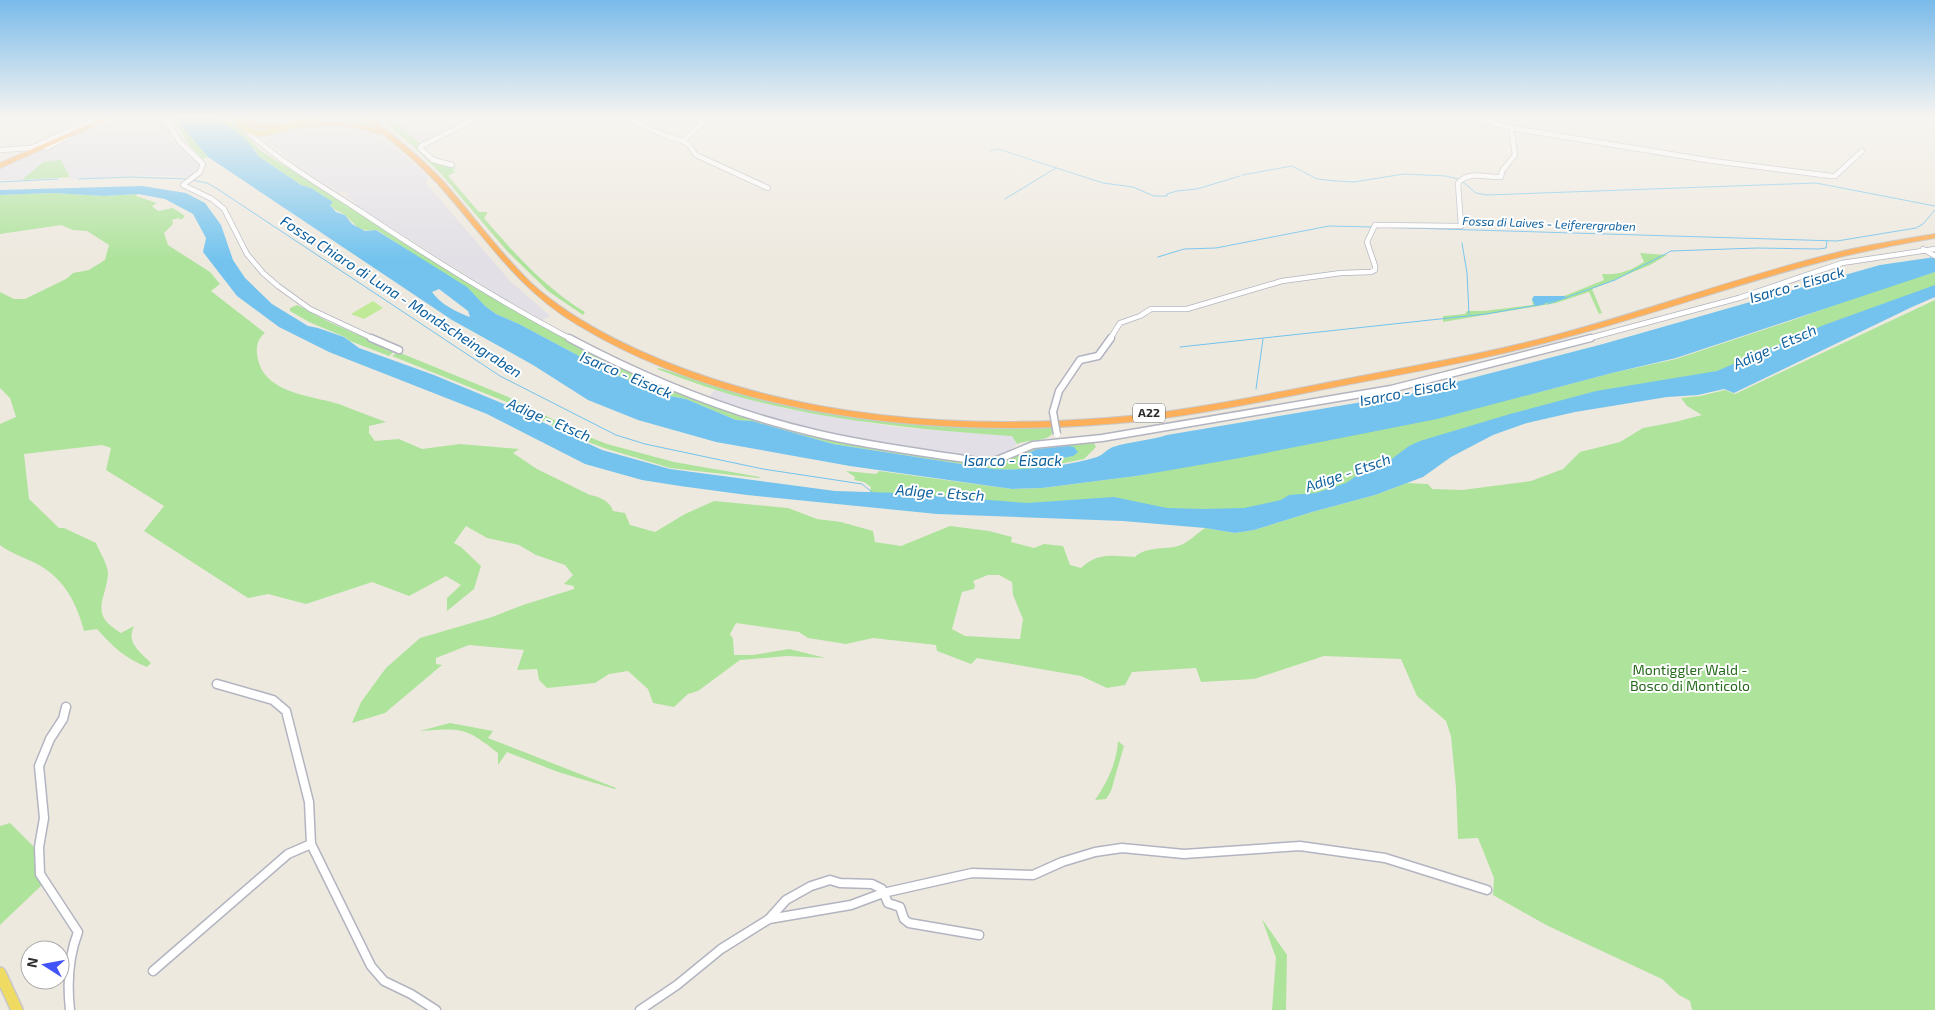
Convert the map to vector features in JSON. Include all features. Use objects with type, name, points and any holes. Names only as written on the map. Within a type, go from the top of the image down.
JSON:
[{"type":"highway","name":"A22","points":[[421,165],[440,183],[519,275],[556,307],[607,338],[652,360],[686,373],[768,397],[855,414],[949,423],[1044,425],[1106,421],[1187,411],[1313,388],[1531,345],[1605,325],[1833,256],[1935,234]]},
{"type":"highway","name":"A22","points":[[428,165],[503,251],[539,288],[577,316],[613,337],[675,364],[740,386],[817,403],[924,417],[998,421],[1078,419],[1145,413],[1232,400],[1528,341],[1594,324],[1825,254],[1885,240],[1935,234]]},
{"type":"main road","points":[[0,973],[17,1010]]},
{"type":"street","points":[[202,165],[202,170],[185,184],[208,196],[221,206],[229,216],[240,242],[256,264],[292,298],[323,317],[399,350]]},
{"type":"street","points":[[289,165],[503,301],[560,334],[666,383],[734,409],[796,428],[829,436],[984,462],[1003,458],[1022,448],[1174,427],[1391,389],[1670,318],[1739,298],[1842,263],[1923,249],[1935,249]]},
{"type":"street","points":[[718,165],[768,188]]},
{"type":"street","points":[[1022,448],[1026,442],[1049,440],[1055,437],[1057,434],[1053,404],[1057,393],[1080,360],[1102,354],[1120,323],[1140,316],[1151,309],[1193,308],[1282,281],[1341,273],[1371,272],[1375,266],[1367,242],[1374,226],[1461,226],[1460,180],[1468,175],[1501,177],[1502,171],[1507,165]]},
{"type":"street","points":[[1747,165],[1835,176],[1847,165]]},
{"type":"street","points":[[1923,249],[1933,255]]},
{"type":"street","points":[[217,684],[273,700],[286,711],[309,802],[310,844],[375,973],[384,982],[411,994],[436,1010]]},
{"type":"street","points":[[66,707],[63,720],[50,739],[39,766],[44,818],[39,847],[40,874],[78,932],[70,955],[67,991],[70,1010]]},
{"type":"street","points":[[153,971],[288,854],[310,844]]},
{"type":"street","points":[[769,919],[851,905],[874,898],[883,893],[972,873],[1032,875],[1062,862],[1095,852],[1122,848],[1184,854],[1300,846],[1385,858],[1487,890]]},
{"type":"street","points":[[640,1010],[677,985],[722,949],[769,919],[786,900],[811,886],[830,880],[840,883],[872,884],[882,889],[888,903],[900,907],[904,919],[909,923],[979,935]]},
{"type":"shaded area","points":[[6,165],[39,165],[22,180],[0,180],[0,168]]},
{"type":"shaded area","points":[[64,165],[200,165],[199,171],[192,177],[137,175],[71,179]]},
{"type":"shaded area","points":[[297,165],[415,165],[425,174],[428,179],[426,183],[510,281],[550,316],[543,320],[508,301],[355,205],[356,203],[346,196],[349,193],[337,191]]},
{"type":"shaded area","points":[[715,390],[787,409],[895,427],[1012,436],[1017,444],[1010,451],[995,458],[985,459],[830,435],[785,423],[708,397]]},
{"type":"green space","points":[[39,165],[64,165],[70,177],[22,180]]},
{"type":"green space","points":[[272,165],[284,165],[516,310],[693,395],[801,431],[984,463],[1032,447],[1093,441],[1096,447],[1084,459],[1039,468],[993,469],[833,444],[752,421],[736,420],[686,399],[665,395],[611,373],[519,324],[496,314],[468,290],[377,230],[359,228],[344,214],[332,207],[330,205],[332,202],[311,188],[301,185]],"holes":[[[1068,446],[1073,456],[1035,463],[1024,455],[1037,449]]]},
{"type":"green space","points":[[432,165],[447,165],[457,168],[453,169],[455,172],[448,176],[479,212],[487,212],[484,218],[543,281],[570,303],[585,312],[583,315],[548,291],[507,251]]},
{"type":"green space","name":"Montiggler Wald - Bosco di Monticolo","points":[[53,193],[104,196],[138,194],[136,196],[157,203],[152,206],[158,211],[173,208],[185,216],[181,220],[179,218],[172,220],[173,224],[164,233],[168,245],[210,272],[220,284],[211,291],[265,333],[258,344],[257,353],[260,366],[267,377],[288,390],[339,404],[386,422],[369,426],[369,433],[375,441],[399,439],[422,449],[460,444],[519,449],[513,453],[537,469],[604,500],[613,511],[625,513],[630,525],[655,532],[685,514],[714,501],[788,508],[817,519],[841,522],[873,531],[875,542],[901,546],[950,526],[989,531],[1012,537],[1011,542],[1034,548],[1044,544],[1063,546],[1070,565],[1081,568],[1100,557],[1135,557],[1144,551],[1178,546],[1205,528],[1235,533],[1254,530],[1375,495],[1407,483],[1428,484],[1432,489],[1462,490],[1531,481],[1563,469],[1580,452],[1620,442],[1643,428],[1702,415],[1687,406],[1681,398],[1725,390],[1735,394],[1935,300],[1935,1010],[1692,1010],[1690,1001],[1679,995],[1662,979],[1546,925],[1493,895],[1494,878],[1478,838],[1458,839],[1451,736],[1446,721],[1417,696],[1401,659],[1324,656],[1254,679],[1201,682],[1196,668],[1132,672],[1125,685],[1107,688],[1081,676],[977,658],[971,664],[937,651],[936,645],[873,638],[846,644],[808,638],[799,632],[736,623],[730,634],[733,639],[734,655],[753,655],[789,649],[826,658],[787,656],[740,660],[698,691],[688,694],[674,707],[653,703],[648,689],[628,671],[609,674],[595,683],[547,688],[539,680],[537,669],[517,670],[524,650],[469,645],[436,658],[436,664],[442,665],[385,713],[352,723],[361,702],[386,668],[420,638],[492,617],[574,589],[574,586],[564,584],[573,575],[565,565],[536,555],[519,545],[487,538],[466,526],[454,543],[481,566],[474,589],[447,611],[447,598],[461,585],[446,576],[409,596],[372,582],[306,604],[268,594],[248,598],[144,531],[164,506],[106,470],[111,448],[102,445],[24,454],[29,499],[59,528],[64,528],[96,543],[108,571],[101,607],[102,613],[105,620],[121,633],[134,626],[132,632],[133,642],[138,651],[151,663],[147,667],[132,660],[120,651],[97,629],[84,631],[74,602],[63,585],[39,565],[0,545],[0,424],[16,417],[10,398],[0,388],[0,292],[14,299],[25,299],[66,279],[73,273],[89,270],[105,260],[109,245],[87,231],[73,230],[61,225],[0,234],[0,195]],"holes":[[[988,575],[999,575],[1012,582],[1013,595],[1023,619],[1020,639],[965,636],[952,629],[962,592],[974,589],[973,581]]]},
{"type":"green space","points":[[1640,253],[1667,255],[1650,265],[1592,289],[1602,313],[1599,314],[1589,292],[1556,303],[1443,322],[1443,316],[1465,314],[1467,311],[1484,311],[1533,305],[1532,299],[1534,296],[1564,296],[1604,280],[1602,274],[1619,273],[1639,265],[1644,262]]},
{"type":"green space","points":[[1935,272],[1935,288],[1787,355],[1561,407],[1437,455],[1269,513],[868,501],[871,487],[864,482],[854,480],[855,477],[846,471],[876,474],[879,471],[1012,489],[1042,488],[1136,476],[1532,394],[1612,373],[1676,359],[1891,285]]},
{"type":"green space","points":[[373,301],[383,308],[364,319],[351,314]]},
{"type":"green space","points":[[297,305],[329,322],[395,351],[389,356],[309,322],[290,311],[290,308]]},
{"type":"green space","points":[[398,352],[506,396],[584,435],[607,444],[674,462],[760,477],[670,468],[604,448],[575,437],[509,403],[392,356]]},
{"type":"green space","points":[[659,368],[755,397],[839,414],[910,423],[1053,428],[1053,433],[1040,440],[1017,444],[1012,436],[915,428],[851,420],[755,401],[657,369]]},
{"type":"green space","points":[[450,723],[493,731],[488,738],[616,788],[558,772],[507,752],[498,765],[498,753],[478,738],[462,731],[420,731]]},
{"type":"green space","points":[[1118,741],[1124,746],[1111,791],[1106,799],[1095,800],[1111,772],[1116,757]]},
{"type":"green space","points":[[10,823],[39,852],[42,885],[0,925],[0,826]]},
{"type":"green space","points":[[1262,919],[1287,955],[1286,1010],[1272,1010],[1276,958]]},
{"type":"water","points":[[220,165],[272,165],[301,185],[311,188],[333,202],[330,205],[336,212],[345,215],[352,224],[365,231],[376,230],[467,287],[485,306],[496,314],[519,324],[611,373],[665,395],[686,399],[736,420],[752,421],[833,444],[993,469],[1031,468],[1073,463],[1097,457],[1113,447],[1126,443],[1410,394],[1603,344],[1880,265],[1935,257],[1935,272],[1676,358],[1437,419],[1240,458],[1136,476],[1042,488],[1012,489],[850,466],[716,442],[638,420],[588,400],[533,365],[452,320]],"holes":[[[439,289],[468,311],[470,317],[444,304],[432,292]]]},
{"type":"water","name":"Adige - Etsch","points":[[142,186],[186,193],[205,203],[221,225],[233,260],[245,278],[272,304],[308,326],[344,337],[359,348],[434,375],[504,404],[602,450],[670,469],[835,491],[900,493],[1027,503],[1114,497],[1167,508],[1244,508],[1281,500],[1289,495],[1316,493],[1346,483],[1359,474],[1385,464],[1409,446],[1420,441],[1596,391],[1717,371],[1824,325],[1935,285],[1935,297],[1734,393],[1724,389],[1698,395],[1667,397],[1575,412],[1527,423],[1493,435],[1451,457],[1423,477],[1375,495],[1254,530],[1235,533],[1205,528],[1123,521],[937,514],[747,495],[642,480],[585,464],[487,414],[329,352],[279,327],[237,296],[203,252],[206,238],[193,214],[165,199],[138,194],[104,196],[53,193],[0,195],[0,190]]},
{"type":"water","points":[[1534,296],[1564,296],[1567,298],[1535,306],[1532,299]]},
{"type":"water","points":[[1074,447],[1078,452],[1073,456],[1046,461],[1032,462],[1022,459],[1024,455],[1037,449]]},
{"type":"waterway","points":[[1048,165],[1103,183],[1133,187],[1154,196],[1167,196],[1167,194],[1177,191],[1197,189],[1240,176]]},
{"type":"waterway","points":[[1242,175],[1292,166],[1317,179],[1337,181],[1354,182],[1404,174],[1446,176],[1458,179]]},
{"type":"waterway","points":[[1005,199],[1056,168]]},
{"type":"waterway","name":"Fossa Chiaro di Luna - Mondscheingraben","points":[[79,179],[130,177],[188,179]]},
{"type":"waterway","name":"Fossa Chiaro di Luna - Mondscheingraben","points":[[0,182],[58,179]]},
{"type":"waterway","name":"Fossa Chiaro di Luna - Mondscheingraben","points":[[192,180],[207,183],[216,188],[500,376],[616,435],[645,444],[763,469],[862,484],[873,493]]},
{"type":"waterway","points":[[1462,181],[1476,193],[1487,195],[1816,183],[1935,206]]},
{"type":"waterway","name":"Fossa di Laives - Leiferergraben","points":[[1375,227],[1837,241],[1916,228],[1923,224],[1935,210]]},
{"type":"waterway","name":"Fossa di Laives - Leiferergraben","points":[[1158,257],[1184,249],[1216,248],[1329,226],[1371,227]]},
{"type":"waterway","points":[[1548,304],[1615,280],[1671,251],[1757,248],[1819,249],[1826,248],[1827,241]]},
{"type":"waterway","points":[[1462,243],[1467,273],[1469,314]]},
{"type":"waterway","points":[[1180,347],[1486,314],[1544,304]]},
{"type":"waterway","points":[[1256,389],[1263,339]]},
{"type":"water label","name":"Isarco - Eisack","points":[[1797,285]]},
{"type":"water label","name":"Isarco - Eisack","points":[[626,375]]},
{"type":"water label","name":"Isarco - Eisack","points":[[1408,392]]},
{"type":"water label","name":"Isarco - Eisack","points":[[1013,461]]}]
